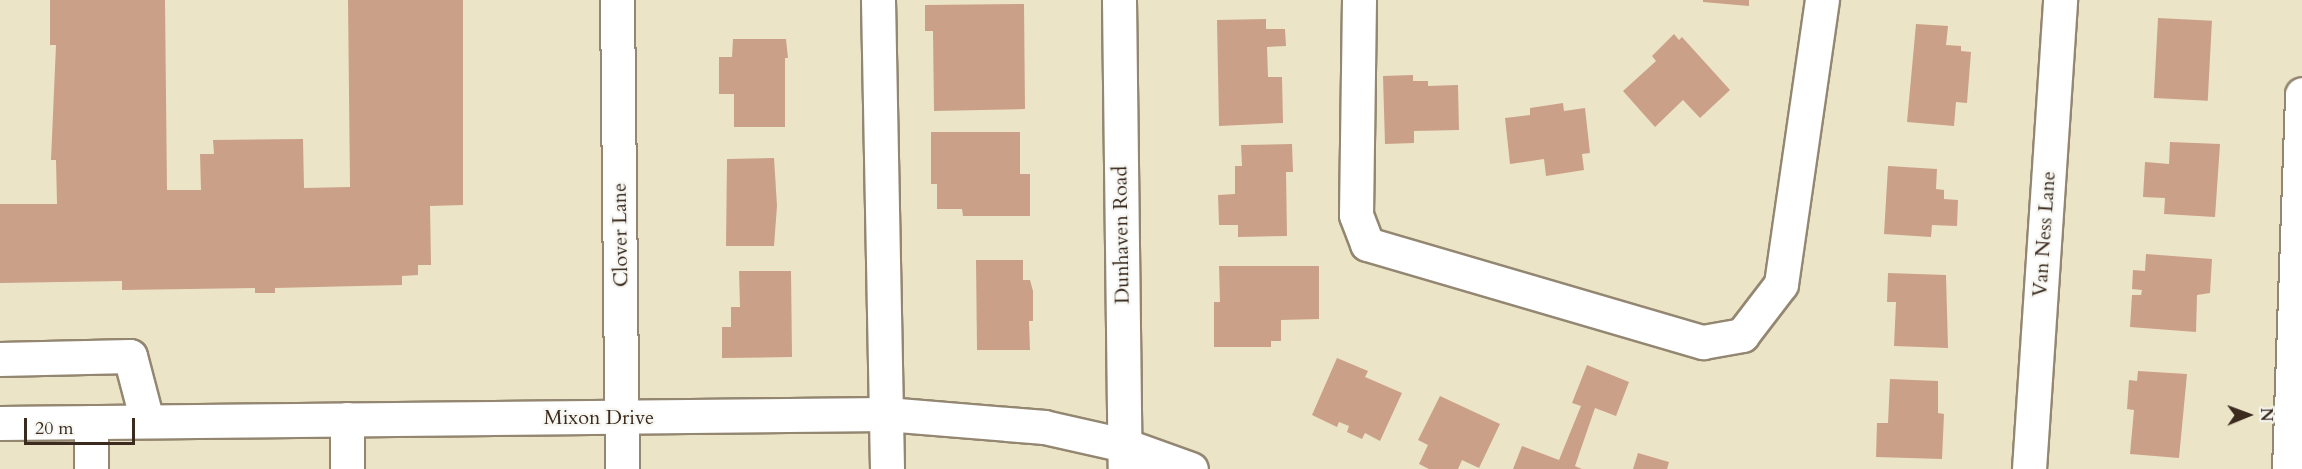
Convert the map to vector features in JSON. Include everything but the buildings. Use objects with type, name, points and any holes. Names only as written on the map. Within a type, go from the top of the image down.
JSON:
[{"type":"street","name":"Clover Lane","points":[[617,0],[622,469]]},
{"type":"street","points":[[878,0],[887,469]]},
{"type":"street","name":"Dunhaven Road","points":[[1119,0],[1124,457]]},
{"type":"street","points":[[1359,0],[1356,215],[1367,244],[1703,342],[1742,335],[1781,284],[1822,0]]},
{"type":"street","name":"Van Ness Lane","points":[[2029,469],[2060,0]]},
{"type":"street","points":[[2289,469],[2298,334],[2302,94]]},
{"type":"street","points":[[0,358],[130,356],[147,422]]},
{"type":"street","name":"Mixon Drive","points":[[0,423],[886,414],[1044,427],[1124,457],[1191,469]]},
{"type":"street","points":[[346,419],[347,469]]},
{"type":"street","points":[[91,422],[91,469]]}]
